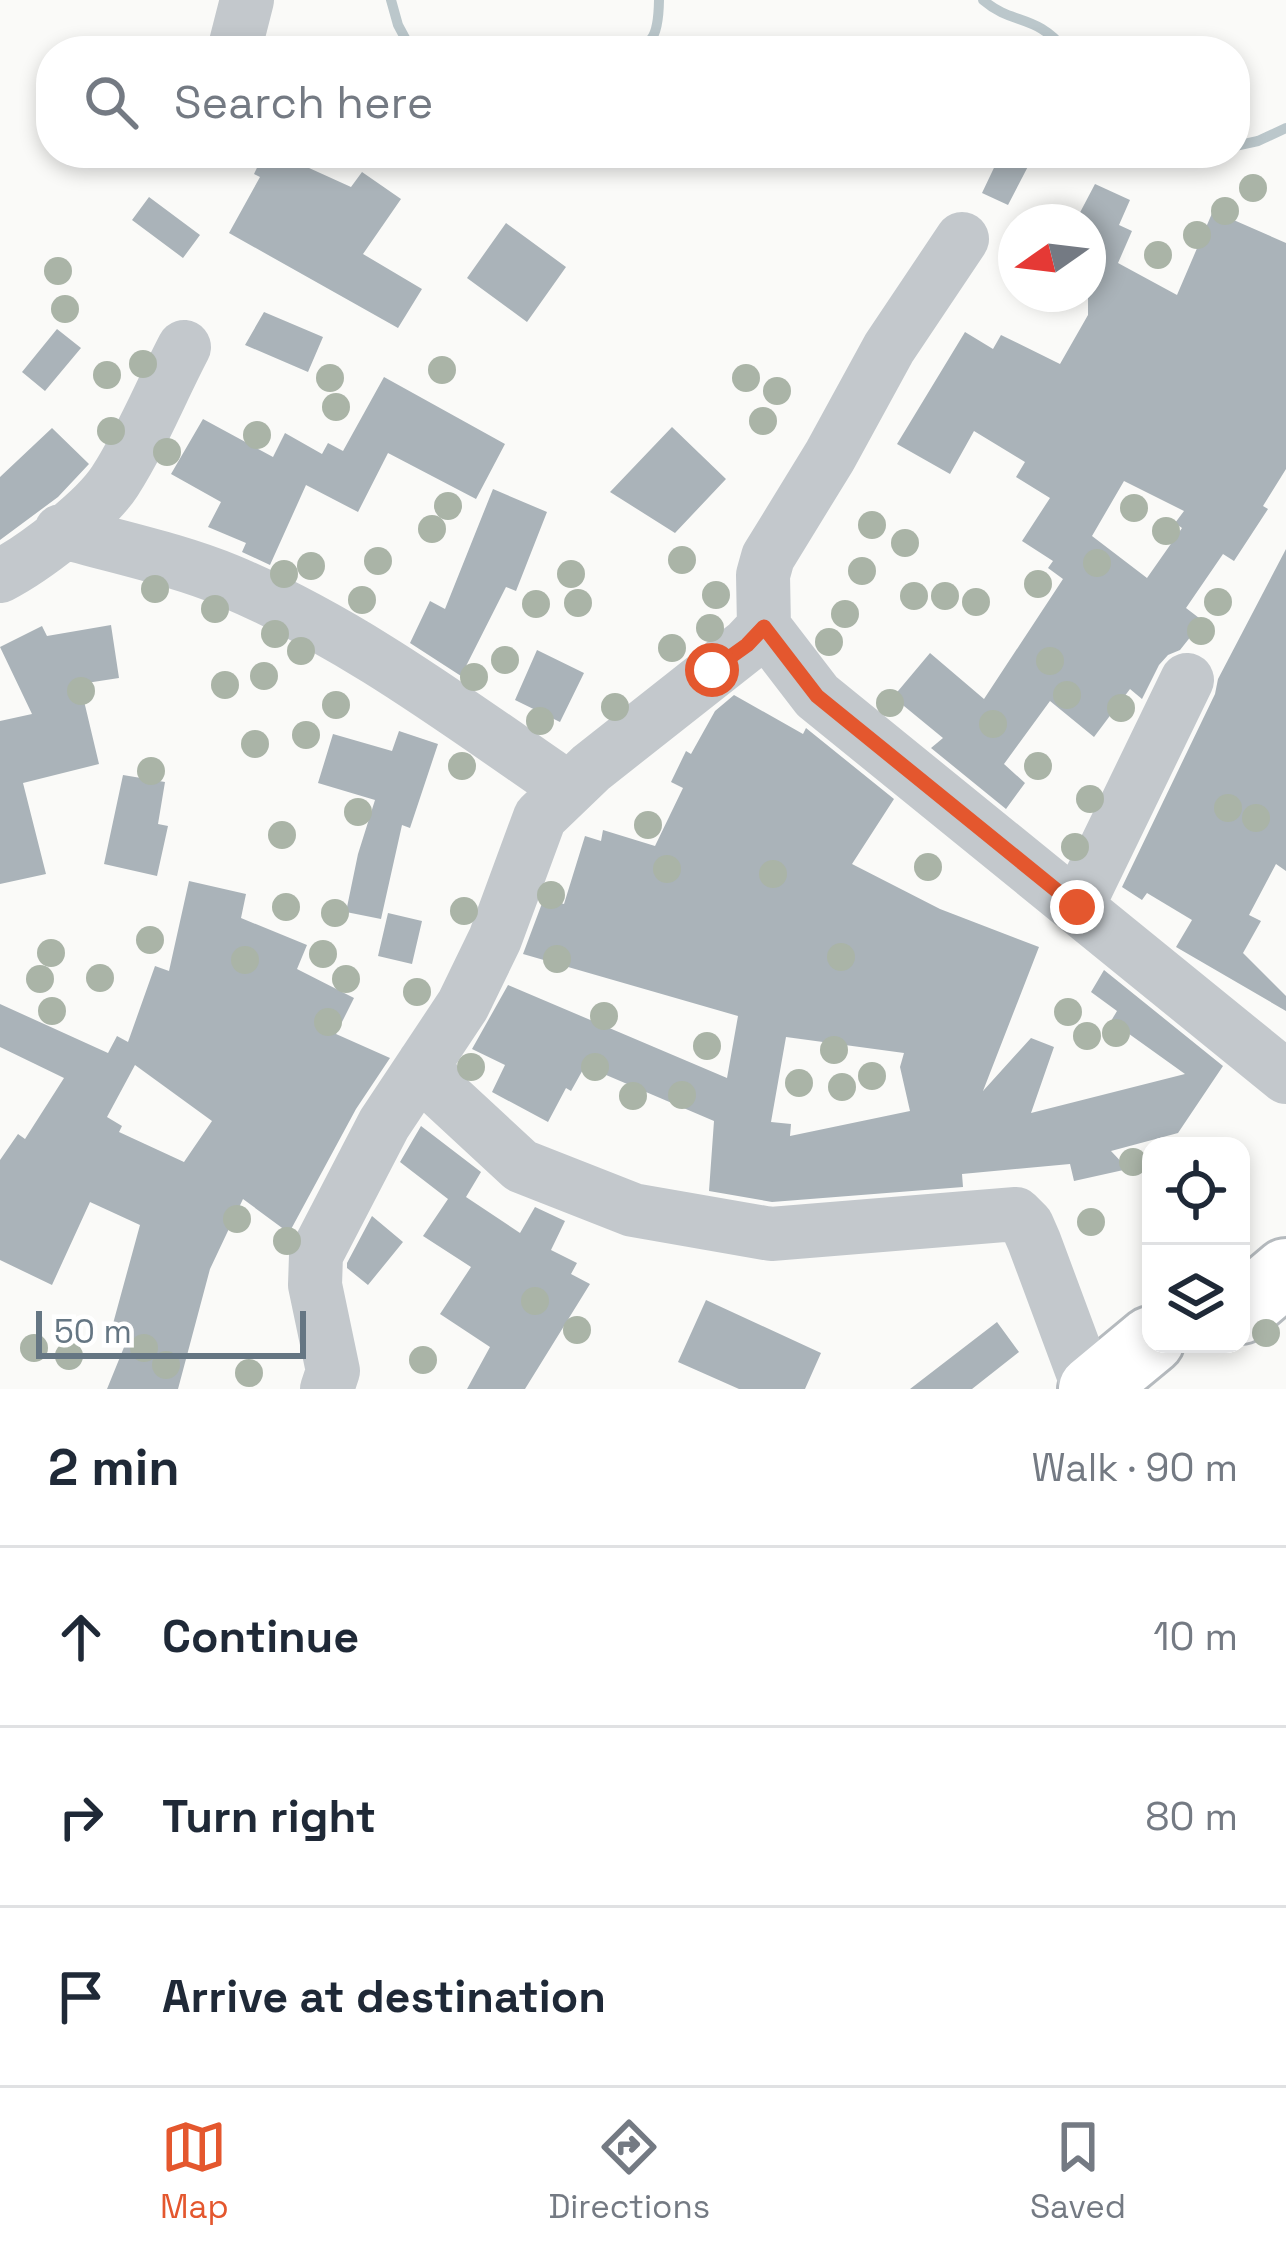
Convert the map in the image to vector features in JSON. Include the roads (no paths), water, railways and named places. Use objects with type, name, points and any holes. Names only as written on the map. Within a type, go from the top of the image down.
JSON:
[{"type":"main road","points":[[1250,1258],[1286,1228]]},
{"type":"main road","points":[[1250,1302],[1286,1272]]},
{"type":"main road","points":[[1090,1389],[1142,1347]]},
{"type":"main road","points":[[1148,1389],[1190,1353]]},
{"type":"street","points":[[238,36],[247,0]]},
{"type":"street","points":[[962,239],[889,348],[768,557],[763,575],[764,627],[817,696],[1286,1077]]},
{"type":"street","points":[[0,576],[27,562],[114,484],[184,347]]},
{"type":"street","points":[[61,531],[228,580],[323,629],[434,696],[568,788]]},
{"type":"street","points":[[327,1389],[333,1371],[315,1285],[316,1255],[384,1124],[463,1005],[495,939],[540,817],[568,788],[764,627]]},
{"type":"street","points":[[1077,907],[1186,680]]},
{"type":"street","points":[[425,1062],[440,1091],[521,1166],[633,1210],[771,1234],[1016,1214],[1034,1241],[1090,1389]]},
{"type":"waterway","points":[[391,0],[404,36]]},
{"type":"waterway","points":[[653,36],[659,0]]},
{"type":"waterway","points":[[983,0],[1051,36]]},
{"type":"waterway","points":[[1250,143],[1286,128]]}]
